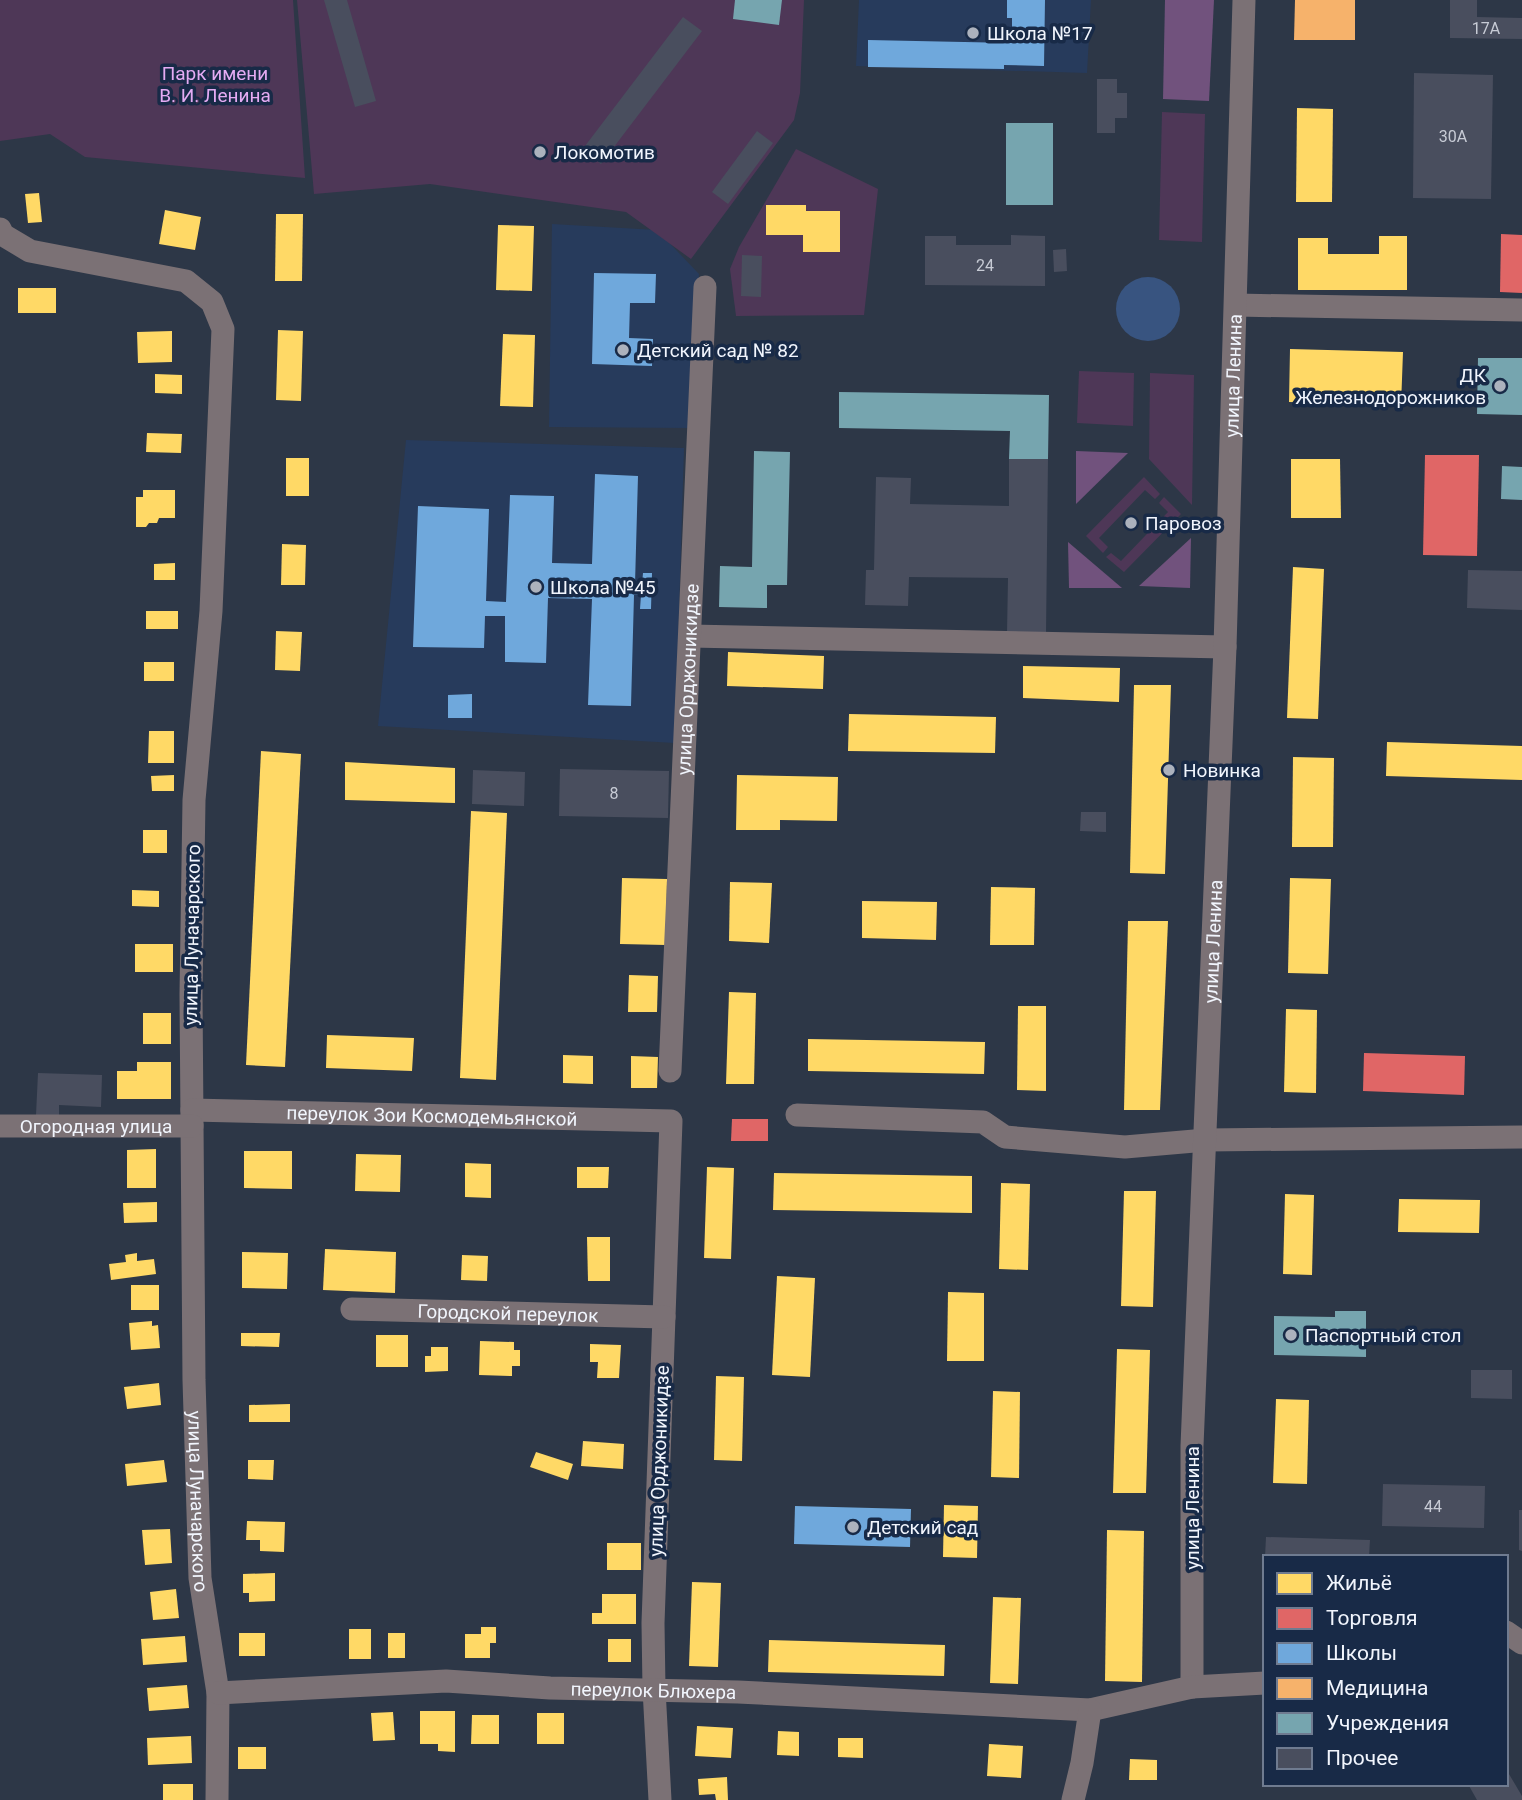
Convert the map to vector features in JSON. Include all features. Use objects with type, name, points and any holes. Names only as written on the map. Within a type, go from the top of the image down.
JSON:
[{"type":"street","name":"улица Ленина","points":[[1192,1686],[1192,1447],[1225,647],[1244,0]]},
{"type":"street","name":"улица Луначарского","points":[[0,229],[3,235],[30,251],[187,281],[212,302],[223,329],[211,611],[194,800],[191,994],[194,1380],[201,1578],[218,1693],[217,1800]]},
{"type":"street","name":"улица Орджоникидзе","points":[[670,1071],[705,288]]},
{"type":"street","points":[[1236,305],[1522,310]]},
{"type":"street","points":[[690,636],[1225,647]]},
{"type":"street","points":[[797,1115],[983,1122],[1005,1137],[1125,1147],[1206,1140],[1522,1137]]},
{"type":"street","name":"переулок Зои Космодемьянской","points":[[192,1118],[671,1121]]},
{"type":"street","name":"Огородная улица","points":[[0,1126],[192,1118]]},
{"type":"street","name":"улица Орджоникидзе","points":[[660,1800],[653,1689],[653,1623],[671,1121]]},
{"type":"street","name":"Городской переулок","points":[[352,1309],[664,1317]]},
{"type":"street","name":"переулок Блюхера","points":[[218,1693],[446,1681],[550,1688],[653,1689],[1090,1710]]},
{"type":"street","points":[[1073,1800],[1090,1710],[1192,1686],[1263,1683]]},
{"type":"shaded area","name":"Школа №17","points":[[859,0],[1091,0],[1087,73],[856,66]]},
{"type":"shaded area","points":[[1165,0],[1214,0],[1209,101],[1163,99]]},
{"type":"shaded area","name":"Детский сад № 82","points":[[552,224],[657,230],[699,274],[693,428],[549,427]]},
{"type":"shaded area","points":[[1142,277],[1154,277],[1171,286],[1178,297],[1178,321],[1171,332],[1154,341],[1142,341],[1130,336],[1121,327],[1116,315],[1116,303],[1121,291],[1130,282]]},
{"type":"shaded area","name":"Школа №45","points":[[406,440],[684,448],[675,743],[378,726]]},
{"type":"shaded area","points":[[1076,451],[1128,453],[1076,504]]},
{"type":"shaded area","points":[[1191,538],[1190,588],[1139,586]]},
{"type":"shaded area","points":[[1068,542],[1122,588],[1069,588]]},
{"type":"green space","name":"Парк имени В. И. Ленина","points":[[0,0],[293,0],[305,178],[85,157],[50,134],[0,141]]},
{"type":"green space","name":"Локомотив","points":[[297,0],[804,0],[800,93],[794,120],[691,259],[626,212],[430,184],[314,194]]},
{"type":"green space","points":[[1162,112],[1205,114],[1202,242],[1159,240]]},
{"type":"green space","points":[[796,149],[878,189],[864,315],[736,316],[730,269],[739,247]]},
{"type":"green space","points":[[1079,371],[1134,373],[1133,426],[1077,423]]},
{"type":"green space","points":[[1150,373],[1194,375],[1192,505],[1149,459]]},
{"type":"green space","points":[[1144,477],[1160,494],[1155,499],[1145,490],[1099,538],[1108,547],[1103,553],[1086,536]]},
{"type":"green space","points":[[1164,497],[1181,514],[1124,572],[1106,557],[1111,553],[1121,561],[1168,512],[1159,503]]},
{"type":"building: Жильё","points":[[1297,108],[1333,109],[1332,202],[1296,202]]},
{"type":"building: Жильё","points":[[39,193],[42,222],[28,223],[25,194]]},
{"type":"building: Жильё","points":[[766,205],[806,205],[806,211],[840,211],[840,252],[803,252],[803,235],[766,235]]},
{"type":"building: Жильё","points":[[165,210],[201,217],[195,250],[159,244]]},
{"type":"building: Жильё","points":[[276,214],[303,214],[302,281],[275,281]]},
{"type":"building: Жильё","points":[[498,225],[534,226],[532,291],[496,290]]},
{"type":"building: Жильё","points":[[1379,236],[1407,236],[1407,290],[1298,290],[1298,238],[1328,238],[1328,254],[1379,254]]},
{"type":"building: Жильё","points":[[18,288],[56,288],[56,313],[18,313]]},
{"type":"building: Жильё","points":[[278,330],[303,331],[301,401],[276,400]]},
{"type":"building: Жильё","points":[[172,331],[172,362],[138,363],[137,332]]},
{"type":"building: Жильё","points":[[503,334],[535,335],[533,407],[500,406]]},
{"type":"building: Жильё","points":[[1290,349],[1403,352],[1401,406],[1371,406],[1372,393],[1322,391],[1322,403],[1289,402]]},
{"type":"building: Жильё","points":[[155,374],[182,375],[182,394],[155,393]]},
{"type":"building: Жильё","points":[[147,433],[182,434],[181,453],[146,452]]},
{"type":"building: Жильё","points":[[286,458],[309,458],[309,496],[286,496]]},
{"type":"building: Жильё","points":[[1291,459],[1340,459],[1341,518],[1291,518]]},
{"type":"building: Жильё","points":[[143,490],[175,490],[175,518],[159,518],[157,523],[136,527],[136,497],[143,497]]},
{"type":"building: Жильё","points":[[282,544],[306,545],[305,585],[281,585]]},
{"type":"building: Жильё","points":[[175,563],[175,580],[154,580],[154,564]]},
{"type":"building: Жильё","points":[[1293,567],[1324,569],[1318,719],[1287,718]]},
{"type":"building: Жильё","points":[[146,611],[178,611],[178,629],[146,629]]},
{"type":"building: Жильё","points":[[276,631],[302,632],[300,671],[275,670]]},
{"type":"building: Жильё","points":[[728,652],[824,656],[823,689],[727,686]]},
{"type":"building: Жильё","points":[[144,662],[174,662],[174,681],[144,681]]},
{"type":"building: Жильё","points":[[1023,666],[1120,668],[1119,702],[1023,698]]},
{"type":"building: Жильё","points":[[1134,685],[1171,685],[1165,874],[1130,873]]},
{"type":"building: Жильё","points":[[849,714],[996,717],[995,753],[848,751]]},
{"type":"building: Жильё","points":[[149,731],[174,731],[174,763],[148,763]]},
{"type":"building: Жильё","points":[[1387,742],[1522,746],[1522,780],[1386,776]]},
{"type":"building: Жильё","points":[[261,751],[301,754],[285,1067],[246,1065]]},
{"type":"building: Жильё","points":[[1293,757],[1334,758],[1333,847],[1292,847]]},
{"type":"building: Жильё","points":[[345,762],[455,768],[455,803],[345,800]]},
{"type":"building: Жильё","points":[[174,775],[174,791],[152,791],[151,776]]},
{"type":"building: Жильё","points":[[737,775],[838,777],[837,821],[780,820],[780,830],[736,830]]},
{"type":"building: Жильё","points":[[471,811],[507,813],[496,1080],[460,1078]]},
{"type":"building: Жильё","points":[[143,830],[167,830],[167,853],[143,853]]},
{"type":"building: Жильё","points":[[622,878],[667,879],[666,945],[620,944]]},
{"type":"building: Жильё","points":[[1290,878],[1331,879],[1328,974],[1288,973]]},
{"type":"building: Жильё","points":[[730,882],[772,883],[769,943],[729,941]]},
{"type":"building: Жильё","points":[[991,887],[1035,888],[1034,945],[990,945]]},
{"type":"building: Жильё","points":[[132,890],[159,891],[159,907],[132,906]]},
{"type":"building: Жильё","points":[[862,901],[937,902],[936,940],[862,938]]},
{"type":"building: Жильё","points":[[1128,921],[1168,921],[1160,1110],[1124,1110]]},
{"type":"building: Жильё","points":[[135,944],[173,944],[173,972],[135,972]]},
{"type":"building: Жильё","points":[[629,975],[658,976],[657,1012],[628,1012]]},
{"type":"building: Жильё","points":[[729,992],[756,993],[754,1084],[726,1084]]},
{"type":"building: Жильё","points":[[1018,1006],[1046,1006],[1046,1091],[1017,1090]]},
{"type":"building: Жильё","points":[[1286,1009],[1317,1010],[1316,1093],[1284,1092]]},
{"type":"building: Жильё","points":[[143,1013],[171,1013],[171,1044],[143,1044]]},
{"type":"building: Жильё","points":[[327,1035],[414,1038],[412,1071],[326,1068]]},
{"type":"building: Жильё","points":[[808,1039],[985,1042],[984,1074],[808,1071]]},
{"type":"building: Жильё","points":[[563,1055],[593,1056],[593,1084],[563,1083]]},
{"type":"building: Жильё","points":[[631,1056],[658,1057],[657,1088],[631,1088]]},
{"type":"building: Жильё","points":[[137,1062],[171,1062],[171,1099],[117,1099],[117,1071],[137,1071]]},
{"type":"building: Жильё","points":[[156,1149],[156,1188],[127,1188],[127,1150]]},
{"type":"building: Жильё","points":[[244,1151],[292,1151],[292,1189],[244,1188]]},
{"type":"building: Жильё","points":[[356,1154],[401,1155],[400,1192],[355,1191]]},
{"type":"building: Жильё","points":[[465,1163],[491,1164],[491,1198],[465,1197]]},
{"type":"building: Жильё","points":[[577,1167],[609,1167],[608,1188],[577,1188]]},
{"type":"building: Жильё","points":[[707,1167],[734,1168],[731,1259],[704,1258]]},
{"type":"building: Жильё","points":[[774,1173],[972,1176],[972,1213],[773,1210]]},
{"type":"building: Жильё","points":[[1001,1183],[1030,1184],[1028,1270],[999,1269]]},
{"type":"building: Жильё","points":[[1124,1191],[1156,1191],[1153,1307],[1121,1306]]},
{"type":"building: Жильё","points":[[1285,1194],[1314,1195],[1312,1275],[1283,1274]]},
{"type":"building: Жильё","points":[[1399,1199],[1480,1200],[1479,1233],[1398,1232]]},
{"type":"building: Жильё","points":[[157,1202],[157,1222],[124,1223],[123,1203]]},
{"type":"building: Жильё","points":[[587,1237],[610,1237],[610,1281],[588,1281]]},
{"type":"building: Жильё","points":[[325,1249],[396,1252],[395,1293],[323,1290]]},
{"type":"building: Жильё","points":[[242,1252],[288,1253],[287,1289],[242,1288]]},
{"type":"building: Жильё","points":[[137,1253],[137,1261],[154,1259],[156,1274],[111,1280],[109,1264],[126,1262],[125,1255]]},
{"type":"building: Жильё","points":[[462,1255],[488,1256],[487,1281],[461,1280]]},
{"type":"building: Жильё","points":[[777,1276],[815,1278],[810,1377],[772,1375]]},
{"type":"building: Жильё","points":[[131,1285],[159,1285],[159,1310],[131,1310]]},
{"type":"building: Жильё","points":[[948,1292],[984,1293],[984,1361],[947,1361]]},
{"type":"building: Жильё","points":[[152,1321],[152,1326],[158,1325],[160,1348],[131,1350],[129,1323]]},
{"type":"building: Жильё","points":[[241,1333],[280,1333],[279,1347],[241,1346]]},
{"type":"building: Жильё","points":[[376,1335],[408,1335],[408,1367],[376,1367]]},
{"type":"building: Жильё","points":[[480,1341],[514,1342],[514,1350],[520,1350],[520,1366],[512,1366],[512,1376],[479,1375]]},
{"type":"building: Жильё","points":[[590,1344],[621,1345],[619,1378],[597,1378],[598,1362],[590,1362]]},
{"type":"building: Жильё","points":[[431,1347],[448,1347],[448,1371],[425,1372],[425,1356],[431,1356]]},
{"type":"building: Жильё","points":[[1117,1349],[1150,1350],[1146,1493],[1113,1493]]},
{"type":"building: Жильё","points":[[716,1376],[744,1377],[742,1461],[714,1460]]},
{"type":"building: Жильё","points":[[159,1383],[161,1405],[127,1409],[124,1387]]},
{"type":"building: Жильё","points":[[993,1391],[1020,1392],[1019,1478],[991,1477]]},
{"type":"building: Жильё","points":[[1276,1399],[1309,1400],[1307,1484],[1273,1483]]},
{"type":"building: Жильё","points":[[290,1404],[290,1422],[249,1422],[249,1405]]},
{"type":"building: Жильё","points":[[583,1441],[624,1444],[623,1469],[581,1466]]},
{"type":"building: Жильё","points":[[536,1452],[573,1464],[568,1480],[530,1467]]},
{"type":"building: Жильё","points":[[164,1460],[167,1482],[127,1486],[125,1464]]},
{"type":"building: Жильё","points":[[248,1460],[274,1460],[273,1480],[248,1479]]},
{"type":"building: Жильё","points":[[944,1505],[978,1506],[977,1558],[943,1557]]},
{"type":"building: Жильё","points":[[247,1521],[285,1522],[284,1552],[260,1551],[260,1540],[246,1540]]},
{"type":"building: Жильё","points":[[170,1529],[172,1563],[145,1565],[142,1530]]},
{"type":"building: Жильё","points":[[1107,1530],[1144,1531],[1142,1682],[1105,1681]]},
{"type":"building: Жильё","points":[[607,1543],[641,1543],[641,1570],[607,1570]]},
{"type":"building: Жильё","points":[[275,1573],[275,1601],[249,1602],[249,1593],[243,1593],[243,1574]]},
{"type":"building: Жильё","points":[[692,1582],[721,1583],[718,1667],[689,1666]]},
{"type":"building: Жильё","points":[[176,1589],[179,1618],[153,1620],[150,1592]]},
{"type":"building: Жильё","points":[[602,1594],[636,1594],[636,1624],[592,1624],[592,1613],[602,1613]]},
{"type":"building: Жильё","points":[[993,1597],[1021,1598],[1018,1684],[990,1683]]},
{"type":"building: Жильё","points":[[481,1627],[496,1627],[496,1643],[490,1643],[490,1658],[465,1658],[465,1634],[481,1634]]},
{"type":"building: Жильё","points":[[349,1629],[371,1629],[371,1659],[349,1659]]},
{"type":"building: Жильё","points":[[239,1633],[265,1633],[265,1656],[239,1656]]},
{"type":"building: Жильё","points":[[388,1633],[405,1633],[405,1658],[388,1658]]},
{"type":"building: Жильё","points":[[185,1636],[187,1662],[143,1665],[141,1639]]},
{"type":"building: Жильё","points":[[608,1639],[631,1639],[631,1662],[608,1662]]},
{"type":"building: Жильё","points":[[769,1640],[945,1645],[944,1676],[768,1672]]},
{"type":"building: Жильё","points":[[187,1685],[189,1708],[149,1711],[147,1688]]},
{"type":"building: Жильё","points":[[420,1711],[455,1711],[455,1752],[438,1751],[438,1744],[420,1744]]},
{"type":"building: Жильё","points":[[393,1712],[395,1740],[373,1741],[371,1713]]},
{"type":"building: Жильё","points":[[537,1713],[564,1713],[564,1744],[537,1744]]},
{"type":"building: Жильё","points":[[472,1715],[499,1715],[499,1744],[471,1744]]},
{"type":"building: Жильё","points":[[697,1726],[733,1728],[731,1758],[695,1756]]},
{"type":"building: Жильё","points":[[778,1731],[799,1732],[799,1756],[777,1755]]},
{"type":"building: Жильё","points":[[191,1736],[192,1763],[148,1765],[147,1738]]},
{"type":"building: Жильё","points":[[838,1738],[863,1738],[863,1758],[838,1757]]},
{"type":"building: Жильё","points":[[989,1744],[1023,1746],[1021,1778],[987,1776]]},
{"type":"building: Жильё","points":[[238,1747],[266,1747],[266,1769],[238,1769]]},
{"type":"building: Жильё","points":[[1130,1759],[1157,1760],[1157,1780],[1129,1780]]},
{"type":"building: Жильё","points":[[727,1777],[728,1800],[716,1800],[715,1794],[699,1795],[698,1779]]},
{"type":"building: Жильё","points":[[163,1784],[193,1784],[193,1800],[163,1800]]},
{"type":"building: Торговля","points":[[1501,234],[1522,235],[1522,293],[1500,292]]},
{"type":"building: Торговля","points":[[1425,455],[1479,455],[1477,556],[1423,555]]},
{"type":"building: Торговля","points":[[1364,1053],[1465,1056],[1464,1095],[1363,1091]]},
{"type":"building: Торговля","points":[[732,1119],[768,1119],[768,1141],[731,1141]]},
{"type":"building: Школы","points":[[1007,0],[1045,0],[1044,66],[1004,65],[1004,69],[868,67],[868,40],[1012,43],[1012,18],[1007,18]]},
{"type":"building: Школы","points":[[594,273],[656,274],[655,303],[630,303],[629,338],[653,339],[652,366],[592,364]]},
{"type":"building: Школы","points":[[595,474],[638,476],[635,584],[642,584],[643,573],[652,573],[651,609],[640,609],[641,595],[634,595],[631,706],[588,705],[592,599],[548,598],[546,663],[505,662],[505,616],[485,616],[484,648],[413,647],[418,506],[489,509],[486,601],[506,602],[510,495],[554,496],[552,563],[592,564]]},
{"type":"building: Школы","points":[[472,694],[472,718],[448,718],[448,695]]},
{"type":"building: Школы","name":"Детский сад","points":[[795,1506],[911,1509],[910,1547],[794,1544]]},
{"type":"building: Медицина","points":[[1295,0],[1355,0],[1355,40],[1294,40]]},
{"type":"building: Учреждения","points":[[735,0],[782,0],[779,25],[733,19]]},
{"type":"building: Учреждения","points":[[1006,123],[1053,123],[1053,205],[1006,205]]},
{"type":"building: Учреждения","name":"ДК Железнодорожников","points":[[1478,358],[1522,358],[1522,415],[1477,414]]},
{"type":"building: Учреждения","points":[[839,392],[1049,395],[1048,459],[1009,459],[1010,431],[839,428]]},
{"type":"building: Учреждения","points":[[754,451],[790,452],[787,585],[767,585],[767,608],[719,607],[720,566],[752,567]]},
{"type":"building: Учреждения","points":[[1502,466],[1522,467],[1522,500],[1501,499]]},
{"type":"building: Учреждения","points":[[1335,1311],[1366,1311],[1366,1357],[1274,1355],[1274,1316],[1335,1317]]},
{"type":"building: Прочее","points":[[324,0],[347,0],[376,101],[355,107]]},
{"type":"building: Прочее","points":[[1450,0],[1477,0],[1477,17],[1522,18],[1522,39],[1450,38]]},
{"type":"building: Прочее","points":[[683,17],[702,31],[601,164],[582,150]]},
{"type":"building: Прочее","points":[[1414,73],[1493,75],[1491,199],[1413,198]]},
{"type":"building: Прочее","points":[[1097,79],[1117,79],[1117,93],[1127,93],[1127,118],[1115,118],[1115,133],[1097,133]]},
{"type":"building: Прочее","points":[[757,131],[773,143],[728,204],[712,192]]},
{"type":"building: Прочее","points":[[1011,235],[1045,236],[1045,286],[925,285],[925,236],[956,236],[956,245],[1011,245]]},
{"type":"building: Прочее","points":[[1066,249],[1067,271],[1054,272],[1053,250]]},
{"type":"building: Прочее","points":[[742,255],[762,256],[761,297],[741,296]]},
{"type":"building: Прочее","points":[[1009,459],[1048,459],[1046,634],[1007,633],[1008,578],[909,577],[908,606],[865,605],[866,570],[874,570],[876,477],[911,478],[910,504],[1009,506]]},
{"type":"building: Прочее","points":[[1468,570],[1522,571],[1522,610],[1467,608]]},
{"type":"building: Прочее","points":[[560,769],[669,771],[668,818],[559,816]]},
{"type":"building: Прочее","points":[[473,770],[525,772],[524,806],[472,804]]},
{"type":"building: Прочее","points":[[1081,812],[1106,812],[1106,832],[1080,831]]},
{"type":"building: Прочее","points":[[38,1073],[102,1075],[101,1107],[59,1105],[59,1116],[36,1115]]},
{"type":"building: Прочее","points":[[1471,1370],[1512,1370],[1512,1399],[1471,1398]]},
{"type":"building: Прочее","points":[[1383,1484],[1485,1486],[1484,1528],[1382,1526]]},
{"type":"building: Прочее","points":[[1519,1510],[1522,1510],[1522,1551],[1519,1550]]},
{"type":"building: Прочее","points":[[1266,1537],[1370,1540],[1369,1555],[1265,1555]]},
{"type":"building: Прочее","points":[[1508,1772],[1522,1796],[1522,1800],[1477,1800],[1469,1786],[1508,1786]]},
{"type":"place","name":"Школа №17","points":[[973,33]]},
{"type":"place","name":"Локомотив","points":[[540,152]]},
{"type":"place","name":"Детский сад № 82","points":[[623,350]]},
{"type":"place","name":"ДК Железнодорожников","points":[[1500,386]]},
{"type":"place","name":"Паровоз","points":[[1131,523]]},
{"type":"place","name":"Школа №45","points":[[536,587]]},
{"type":"place","name":"Новинка","points":[[1169,770]]},
{"type":"place","name":"Паспортный стол","points":[[1291,1335]]},
{"type":"place","name":"Детский сад","points":[[853,1527]]}]
